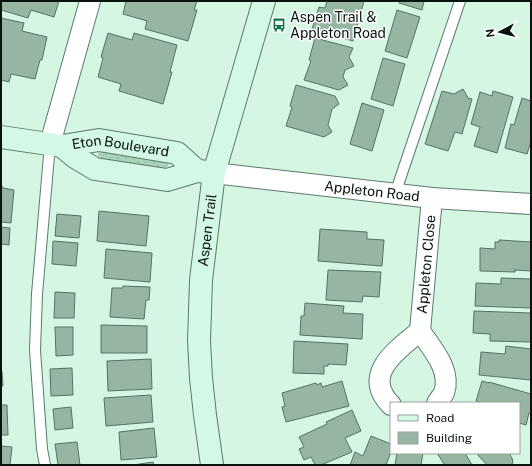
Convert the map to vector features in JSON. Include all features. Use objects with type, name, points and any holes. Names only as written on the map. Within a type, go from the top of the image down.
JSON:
[{"type":"street","points":[[56,145],[90,1]]},
{"type":"street","name":"Aspen Trail","points":[[212,465],[204,408],[199,341],[205,172],[264,1]]},
{"type":"street","name":"Eton Boulevard","points":[[1,137],[56,145],[99,140],[177,153],[205,172]]},
{"type":"street","name":"Eton Boulevard","points":[[56,145],[95,169],[167,180],[205,172]]},
{"type":"street","name":"Appleton Road","points":[[205,172],[432,198],[531,204]]},
{"type":"street","name":"Appleton Close","points":[[432,198],[420,331],[440,361],[444,371],[446,382],[444,394],[438,402]]},
{"type":"street","name":"Appleton Close","points":[[390,404],[385,399],[380,389],[380,377],[384,365],[391,356],[420,331]]},
{"type":"lane","points":[[395,194],[460,1]]},
{"type":"lane","points":[[45,465],[42,449],[35,350],[37,294],[56,145]]},
{"type":"green space","points":[[102,150],[168,161],[168,166],[163,169],[102,159],[98,156],[98,154]]},
{"type":"building","points":[[1,1],[59,1],[54,17],[31,10],[28,18],[1,10]]},
{"type":"building","points":[[126,1],[197,1],[194,10],[197,10],[188,41],[145,29],[147,21],[123,14]]},
{"type":"building","points":[[327,1],[364,1],[353,41],[312,29],[319,7],[325,8]]},
{"type":"building","points":[[400,1],[424,1],[422,10],[399,3]]},
{"type":"building","points":[[397,10],[420,17],[407,58],[385,51]]},
{"type":"building","points":[[1,18],[24,23],[22,31],[47,37],[42,60],[40,60],[35,79],[11,74],[9,82],[1,80]]},
{"type":"building","points":[[108,33],[132,40],[134,33],[177,45],[170,72],[172,72],[163,104],[119,91],[121,84],[98,77],[103,58],[101,57]]},
{"type":"building","points":[[315,38],[353,48],[349,57],[354,66],[345,70],[343,77],[348,85],[339,90],[304,80],[311,61],[309,60]]},
{"type":"building","points":[[383,58],[405,64],[393,106],[371,99]]},
{"type":"building","points":[[296,85],[335,96],[339,104],[332,109],[328,125],[332,132],[324,137],[286,126],[292,107],[290,106]]},
{"type":"building","points":[[463,89],[468,98],[472,99],[462,134],[455,132],[448,151],[425,144],[442,91],[454,94]]},
{"type":"building","points":[[493,91],[513,97],[497,153],[474,146],[480,127],[471,124],[480,92],[492,96]]},
{"type":"building","points":[[522,98],[531,101],[531,141],[527,154],[505,148],[511,124],[514,125]]},
{"type":"building","points":[[362,103],[384,110],[372,151],[350,144]]},
{"type":"building","points":[[1,187],[14,190],[11,223],[1,222]]},
{"type":"building","points":[[99,211],[149,216],[146,246],[97,241]]},
{"type":"building","points":[[57,214],[81,216],[79,238],[55,236]]},
{"type":"building","points":[[1,227],[10,228],[9,245],[1,244]]},
{"type":"building","points":[[320,229],[367,232],[367,239],[384,240],[382,266],[318,261]]},
{"type":"building","points":[[499,240],[531,242],[531,271],[480,271],[480,248],[495,249],[495,242],[499,242]]},
{"type":"building","points":[[53,241],[78,243],[76,266],[52,264]]},
{"type":"building","points":[[106,249],[152,253],[150,282],[104,278]]},
{"type":"building","points":[[328,270],[381,272],[379,297],[363,296],[362,302],[326,300]]},
{"type":"building","points":[[501,278],[531,279],[531,308],[475,306],[476,283],[501,284]]},
{"type":"building","points":[[123,286],[150,287],[149,300],[146,300],[144,319],[110,317],[112,288],[123,288]]},
{"type":"building","points":[[55,292],[75,293],[74,318],[54,318]]},
{"type":"building","points":[[305,303],[344,306],[343,313],[363,314],[362,339],[300,335],[301,316],[304,316]]},
{"type":"building","points":[[474,311],[531,313],[531,342],[490,341],[490,334],[473,333]]},
{"type":"building","points":[[101,325],[147,326],[147,353],[101,353]]},
{"type":"building","points":[[55,327],[73,327],[73,355],[56,356]]},
{"type":"building","points":[[294,341],[348,344],[346,365],[328,364],[328,366],[324,366],[324,374],[293,373]]},
{"type":"building","points":[[506,346],[531,349],[531,380],[479,375],[481,352],[505,354]]},
{"type":"building","points":[[151,359],[152,389],[108,391],[107,361]]},
{"type":"building","points":[[72,368],[73,395],[51,396],[50,369]]},
{"type":"building","points":[[2,371],[3,386],[1,386]]},
{"type":"building","points":[[342,381],[349,406],[286,422],[282,407],[285,406],[282,393],[316,383],[317,385],[321,383],[322,387]]},
{"type":"building","points":[[482,381],[489,382],[531,394],[531,414],[529,413],[526,425],[520,423],[520,402],[476,401]]},
{"type":"building","points":[[151,395],[153,422],[106,426],[104,398]]},
{"type":"building","points":[[1,405],[7,405],[8,435],[1,435]]},
{"type":"building","points":[[71,407],[73,428],[55,430],[53,409]]},
{"type":"building","points":[[352,410],[361,431],[345,438],[352,452],[321,465],[315,465],[311,457],[304,460],[299,449],[304,447],[299,437]]},
{"type":"building","points":[[154,428],[157,457],[121,460],[119,432]]},
{"type":"building","points":[[371,436],[390,444],[390,454],[386,465],[350,465],[355,452],[363,456]]},
{"type":"building","points":[[77,442],[80,465],[58,465],[55,444]]},
{"type":"building","points":[[1,446],[12,447],[10,465],[1,465]]},
{"type":"building","points":[[397,454],[423,454],[421,465],[395,465]]},
{"type":"building","points":[[438,454],[466,454],[472,465],[443,465],[444,464]]},
{"type":"building","points":[[477,454],[511,454],[513,463],[510,465],[487,465]]},
{"type":"building","points":[[153,462],[154,465],[133,465]]},
{"type":"place","name":"Aspen Trail & Appleton Road","points":[[279,25]]}]
